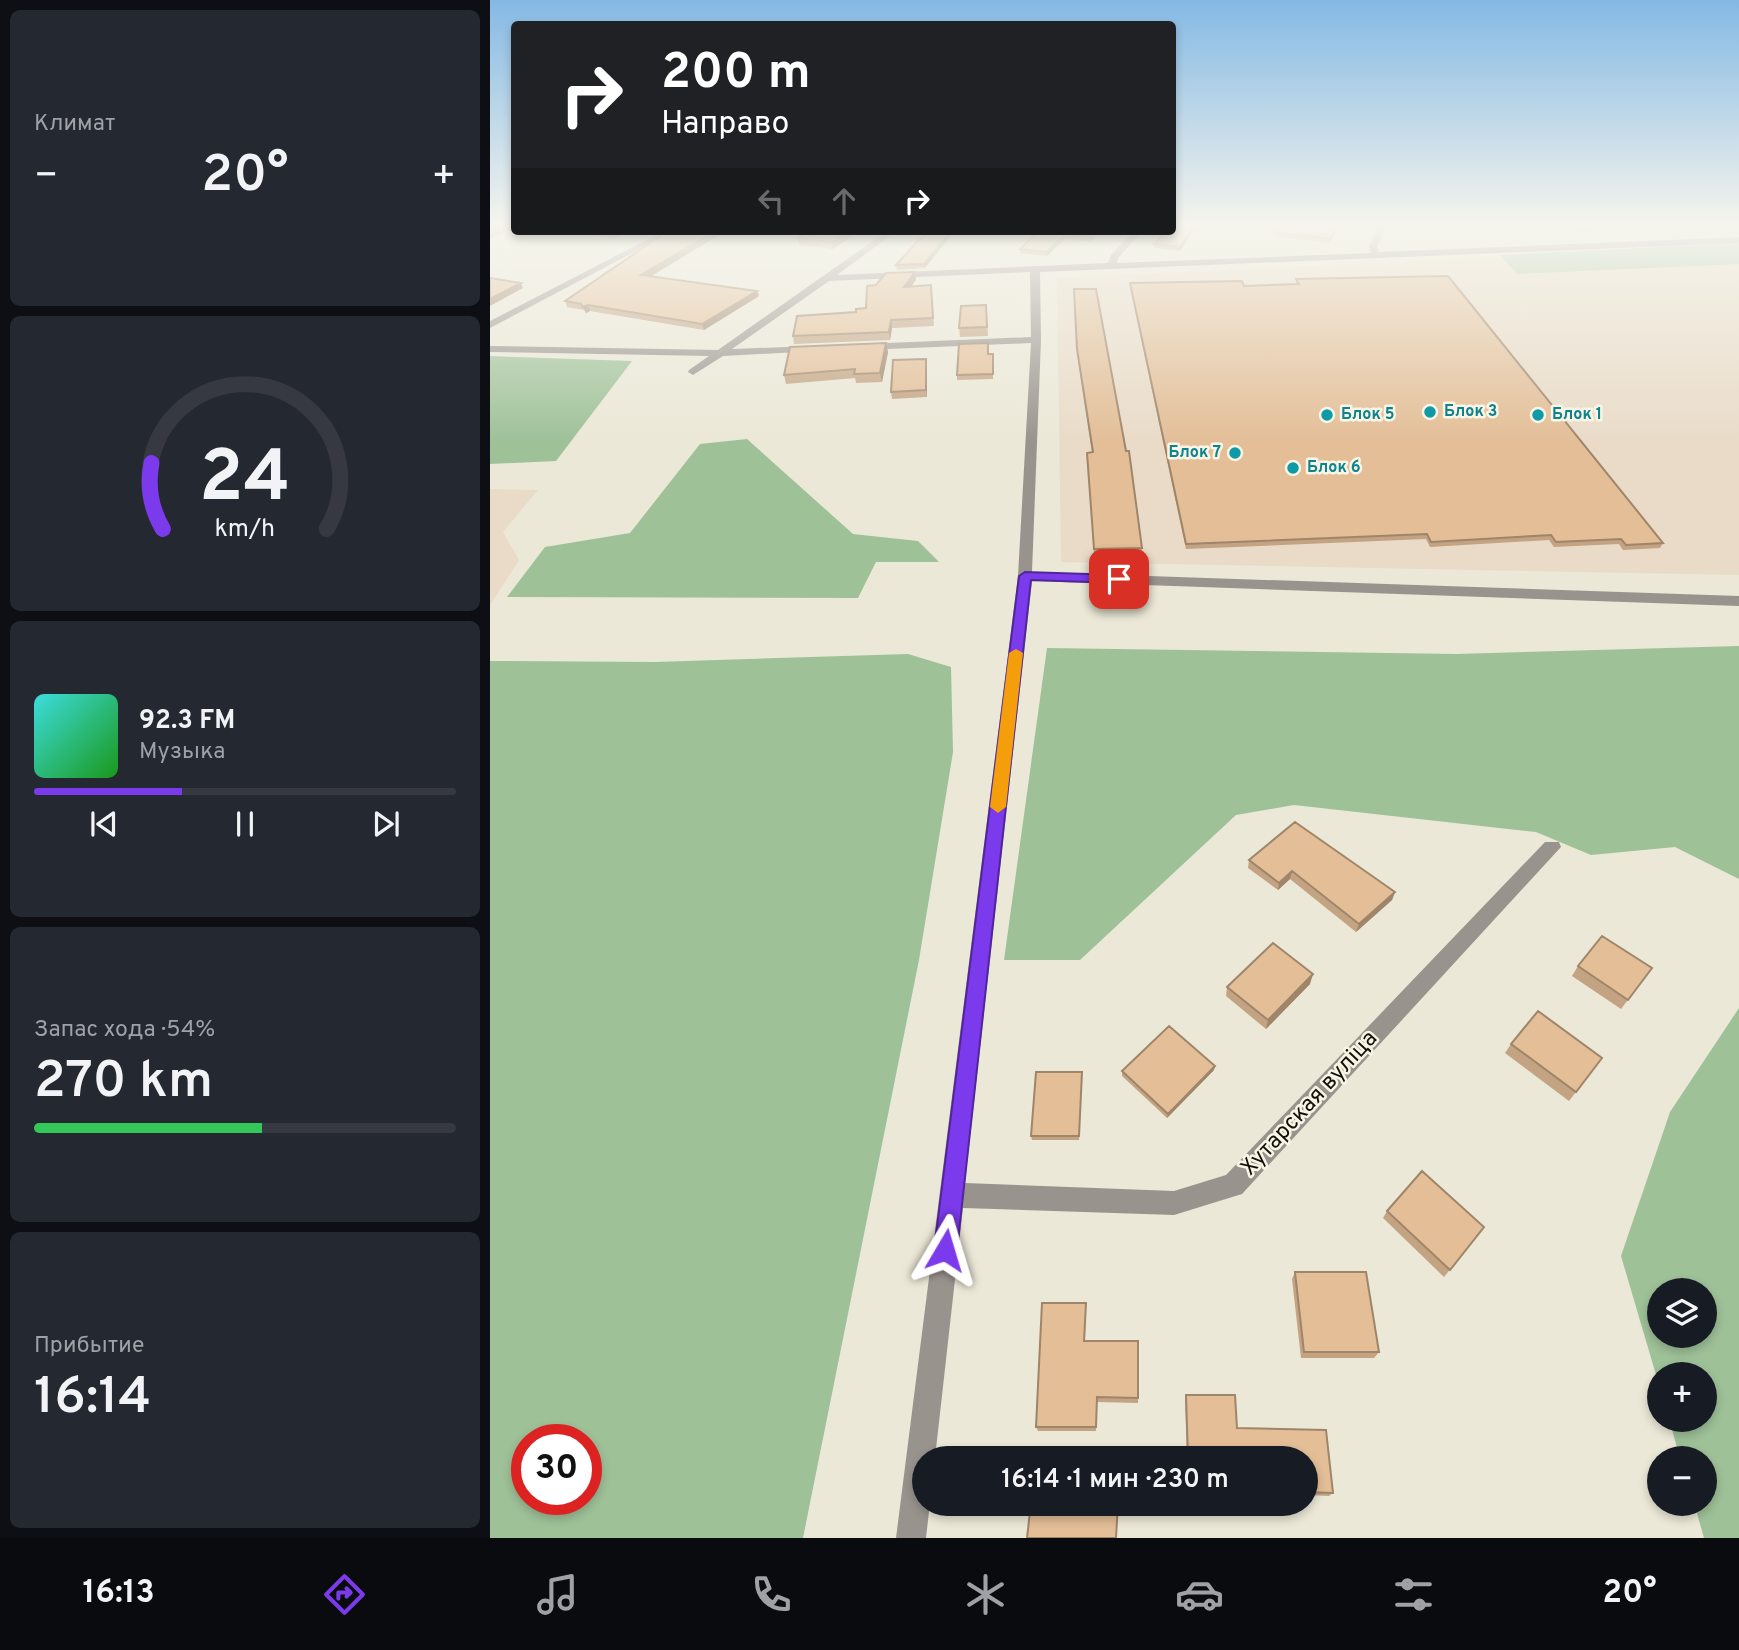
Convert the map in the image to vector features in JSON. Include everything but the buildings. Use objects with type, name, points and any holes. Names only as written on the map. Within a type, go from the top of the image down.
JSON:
[{"type":"street","points":[[490,325],[538,300]]},
{"type":"street","points":[[692,372],[794,300]]},
{"type":"street","points":[[911,1538],[1025,576],[1035,300]]},
{"type":"street","points":[[855,347],[1036,340]]},
{"type":"street","points":[[490,349],[720,353],[827,348]]},
{"type":"street","points":[[1025,576],[1739,601]]},
{"type":"street","name":"Хутарская вуліца","points":[[952,1195],[1174,1203],[1233,1185],[1552,847]]},
{"type":"shaded area","points":[[1057,300],[1739,300],[1739,575],[1061,562]]},
{"type":"shaded area","points":[[490,489],[538,490],[503,532],[519,560],[490,605]]},
{"type":"green space","points":[[490,356],[632,361],[556,461],[490,464]]},
{"type":"green space","points":[[747,439],[853,534],[918,541],[939,562],[876,562],[858,598],[507,597],[545,547],[630,533],[700,444]]},
{"type":"green space","points":[[1739,646],[1739,879],[1675,847],[1591,855],[1536,832],[1294,805],[1236,815],[1080,960],[1004,960],[1047,648],[1456,654]]},
{"type":"green space","points":[[908,654],[951,667],[953,752],[919,960],[803,1538],[490,1538],[490,661],[655,662]]},
{"type":"green space","points":[[1739,1008],[1739,1538],[1704,1538],[1698,1516],[1717,1516],[1717,1446],[1677,1446],[1673,1432],[1717,1432],[1717,1362],[1652,1362],[1648,1348],[1717,1348],[1717,1278],[1647,1278],[1647,1344],[1621,1256],[1670,1112]]},
{"type":"slow traffic","points":[[998,807],[1016,653]]},
{"type":"place","name":"Блок 3","points":[[1430,412]]},
{"type":"place","name":"Блок 5","points":[[1327,415]]},
{"type":"place","name":"Блок 1","points":[[1538,415]]},
{"type":"place","name":"Блок 7","points":[[1235,453]]},
{"type":"place","name":"Блок 6","points":[[1293,468]]},
{"type":"route","points":[[945,1250],[1025,576],[1119,579]]}]
